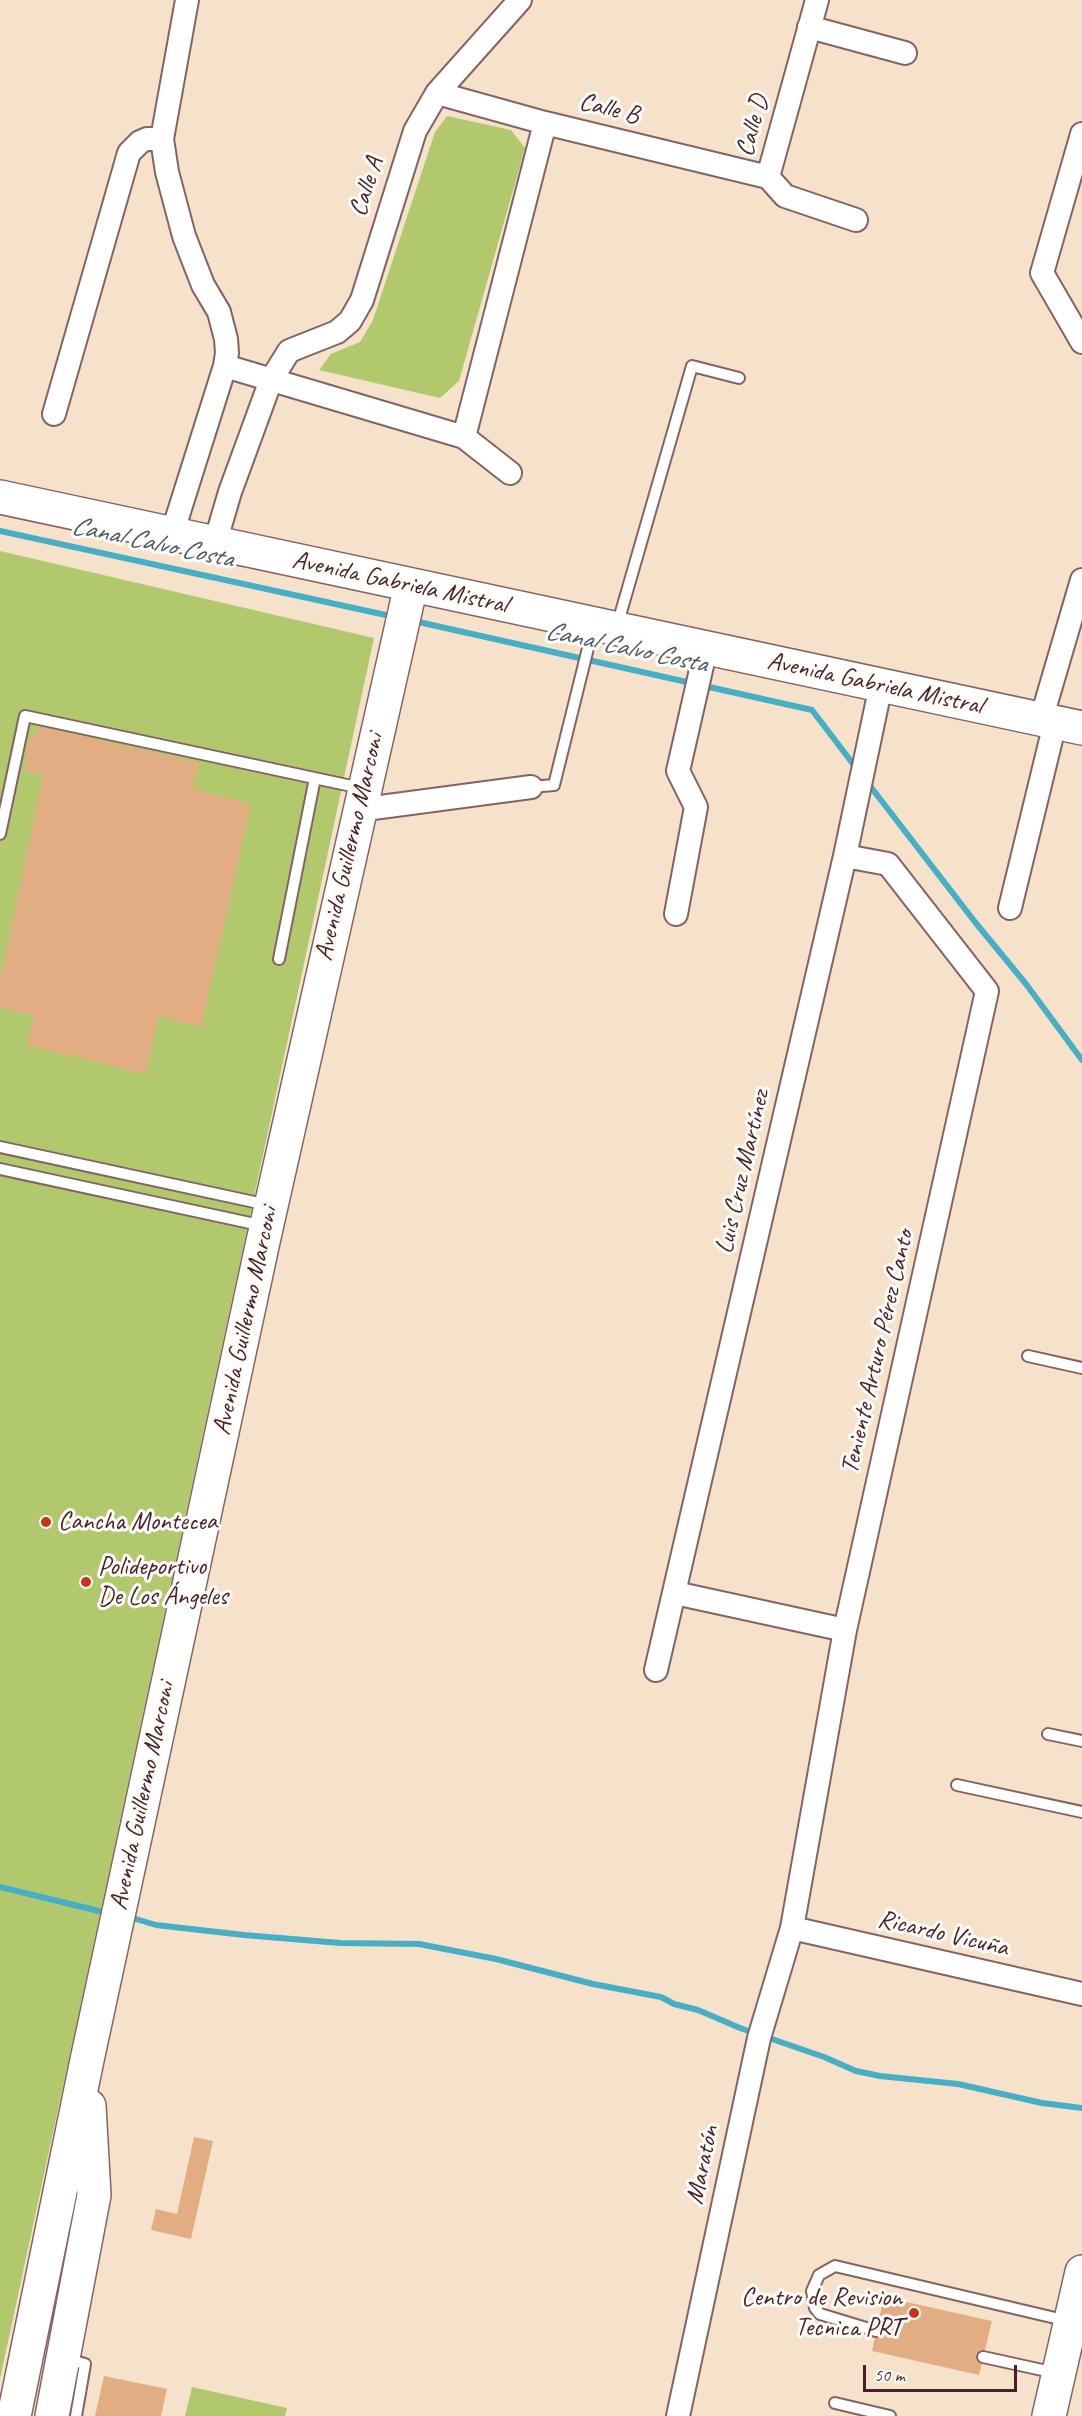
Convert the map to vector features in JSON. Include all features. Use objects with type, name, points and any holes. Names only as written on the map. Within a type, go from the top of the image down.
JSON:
[{"type":"main road","name":"Avenida Gabriela Mistral","points":[[3,502],[215,543],[405,606],[600,632],[703,659],[881,685],[1059,724]]},
{"type":"main road","name":"Avenida Guillermo Marconi","points":[[14,2416],[87,2060],[268,1216],[405,606]]},
{"type":"main road","name":"Avenida Guillermo Marconi","points":[[52,2416],[94,2195],[87,2060]]},
{"type":"main road","points":[[1049,2416],[1082,2272]]},
{"type":"main road","points":[[27,2351],[64,2358]]},
{"type":"street","points":[[172,534],[225,366],[226,339],[216,305],[203,285],[184,236],[167,172],[162,139],[187,0]]},
{"type":"street","name":"Calle A","points":[[215,543],[230,492],[271,380],[289,351],[337,332],[350,321],[362,300],[415,131],[437,93],[520,0]]},
{"type":"street","name":"Calle D","points":[[817,0],[768,177],[785,196],[856,220]]},
{"type":"street","points":[[809,27],[905,53]]},
{"type":"street","name":"Calle B","points":[[437,93],[545,123],[768,177]]},
{"type":"street","points":[[464,437],[545,123]]},
{"type":"street","points":[[1082,134],[1042,273],[1082,342]]},
{"type":"street","points":[[54,414],[129,153],[140,142],[154,138],[162,139]]},
{"type":"street","points":[[225,366],[464,437],[510,473]]},
{"type":"street","points":[[1010,908],[1059,724],[1082,580]]},
{"type":"street","points":[[676,914],[696,807],[678,771],[703,659]]},
{"type":"street","name":"Luis Cruz Martínez","points":[[656,1670],[845,856],[864,757],[881,685]]},
{"type":"street","points":[[361,800],[531,787]]},
{"type":"street","name":"Teniente Arturo Pérez Canto","points":[[792,1928],[846,1630],[987,991],[888,864],[845,856]]},
{"type":"street","points":[[675,1593],[846,1630]]},
{"type":"street","name":"Ricardo Vicuña","points":[[792,1928],[1082,1994]]},
{"type":"street","name":"Maratón","points":[[678,2416],[759,2038],[792,1928]]},
{"type":"lane","points":[[531,787],[554,785],[581,678],[600,632],[692,366],[739,378]]},
{"type":"lane","points":[[0,834],[25,716],[315,778],[361,800]]},
{"type":"lane","points":[[279,959],[315,778]]},
{"type":"lane","points":[[0,1147],[268,1216]]},
{"type":"lane","points":[[0,1169],[268,1216]]},
{"type":"lane","points":[[1028,1356],[1082,1368]]},
{"type":"lane","points":[[1048,1734],[1082,1741]]},
{"type":"lane","points":[[957,1785],[1082,1812]]},
{"type":"lane","points":[[876,2331],[820,2314],[815,2308],[812,2291],[819,2275],[835,2266],[1071,2322]]},
{"type":"lane","points":[[983,2357],[1059,2374]]},
{"type":"lane","points":[[64,2358],[85,2364],[76,2416]]},
{"type":"lane","points":[[835,2403],[890,2416]]},
{"type":"green space","points":[[447,116],[511,130],[525,148],[459,381],[440,398],[319,370],[331,354],[360,342],[373,320],[435,132]]},
{"type":"green space","name":"Polideportivo De Los Ángeles","points":[[0,551],[374,638],[0,2379]]},
{"type":"green space","points":[[192,2387],[287,2408],[285,2416],[185,2416]]},
{"type":"building","points":[[47,728],[199,763],[193,789],[251,804],[201,1027],[158,1016],[146,1074],[27,1045],[34,1015],[0,1008],[0,982],[43,775],[24,771],[28,744],[38,729]]},
{"type":"building","points":[[194,2137],[213,2141],[191,2239],[151,2230],[156,2209],[177,2214]]},
{"type":"building","points":[[884,2297],[992,2321],[985,2350],[980,2350],[976,2355],[976,2360],[982,2364],[979,2375],[872,2351],[875,2338],[881,2337],[883,2333],[882,2326],[878,2324]]},
{"type":"building","points":[[104,2376],[167,2389],[161,2416],[95,2416]]},
{"type":"waterway","name":"Canal Calvo Costa","points":[[0,531],[395,617]]},
{"type":"waterway","name":"Canal Calvo Costa","points":[[414,621],[812,710],[857,769]]},
{"type":"waterway","name":"Canal Calvo Costa","points":[[867,782],[1026,984],[1082,1060]]},
{"type":"waterway","points":[[0,1887],[99,1911]]},
{"type":"waterway","points":[[136,1919],[156,1925],[244,1935],[340,1943],[419,1944],[496,1959],[593,1984],[661,1997],[674,2004],[698,2010],[856,2071],[880,2076],[958,2084],[1042,2103],[1082,2108]]},
{"type":"place","name":"Cancha Montecea","points":[[46,1522]]},
{"type":"place","name":"Polideportivo De Los Ángeles","points":[[86,1582]]},
{"type":"place","name":"Centro de Revision Tecnica PRT","points":[[914,2313]]}]
